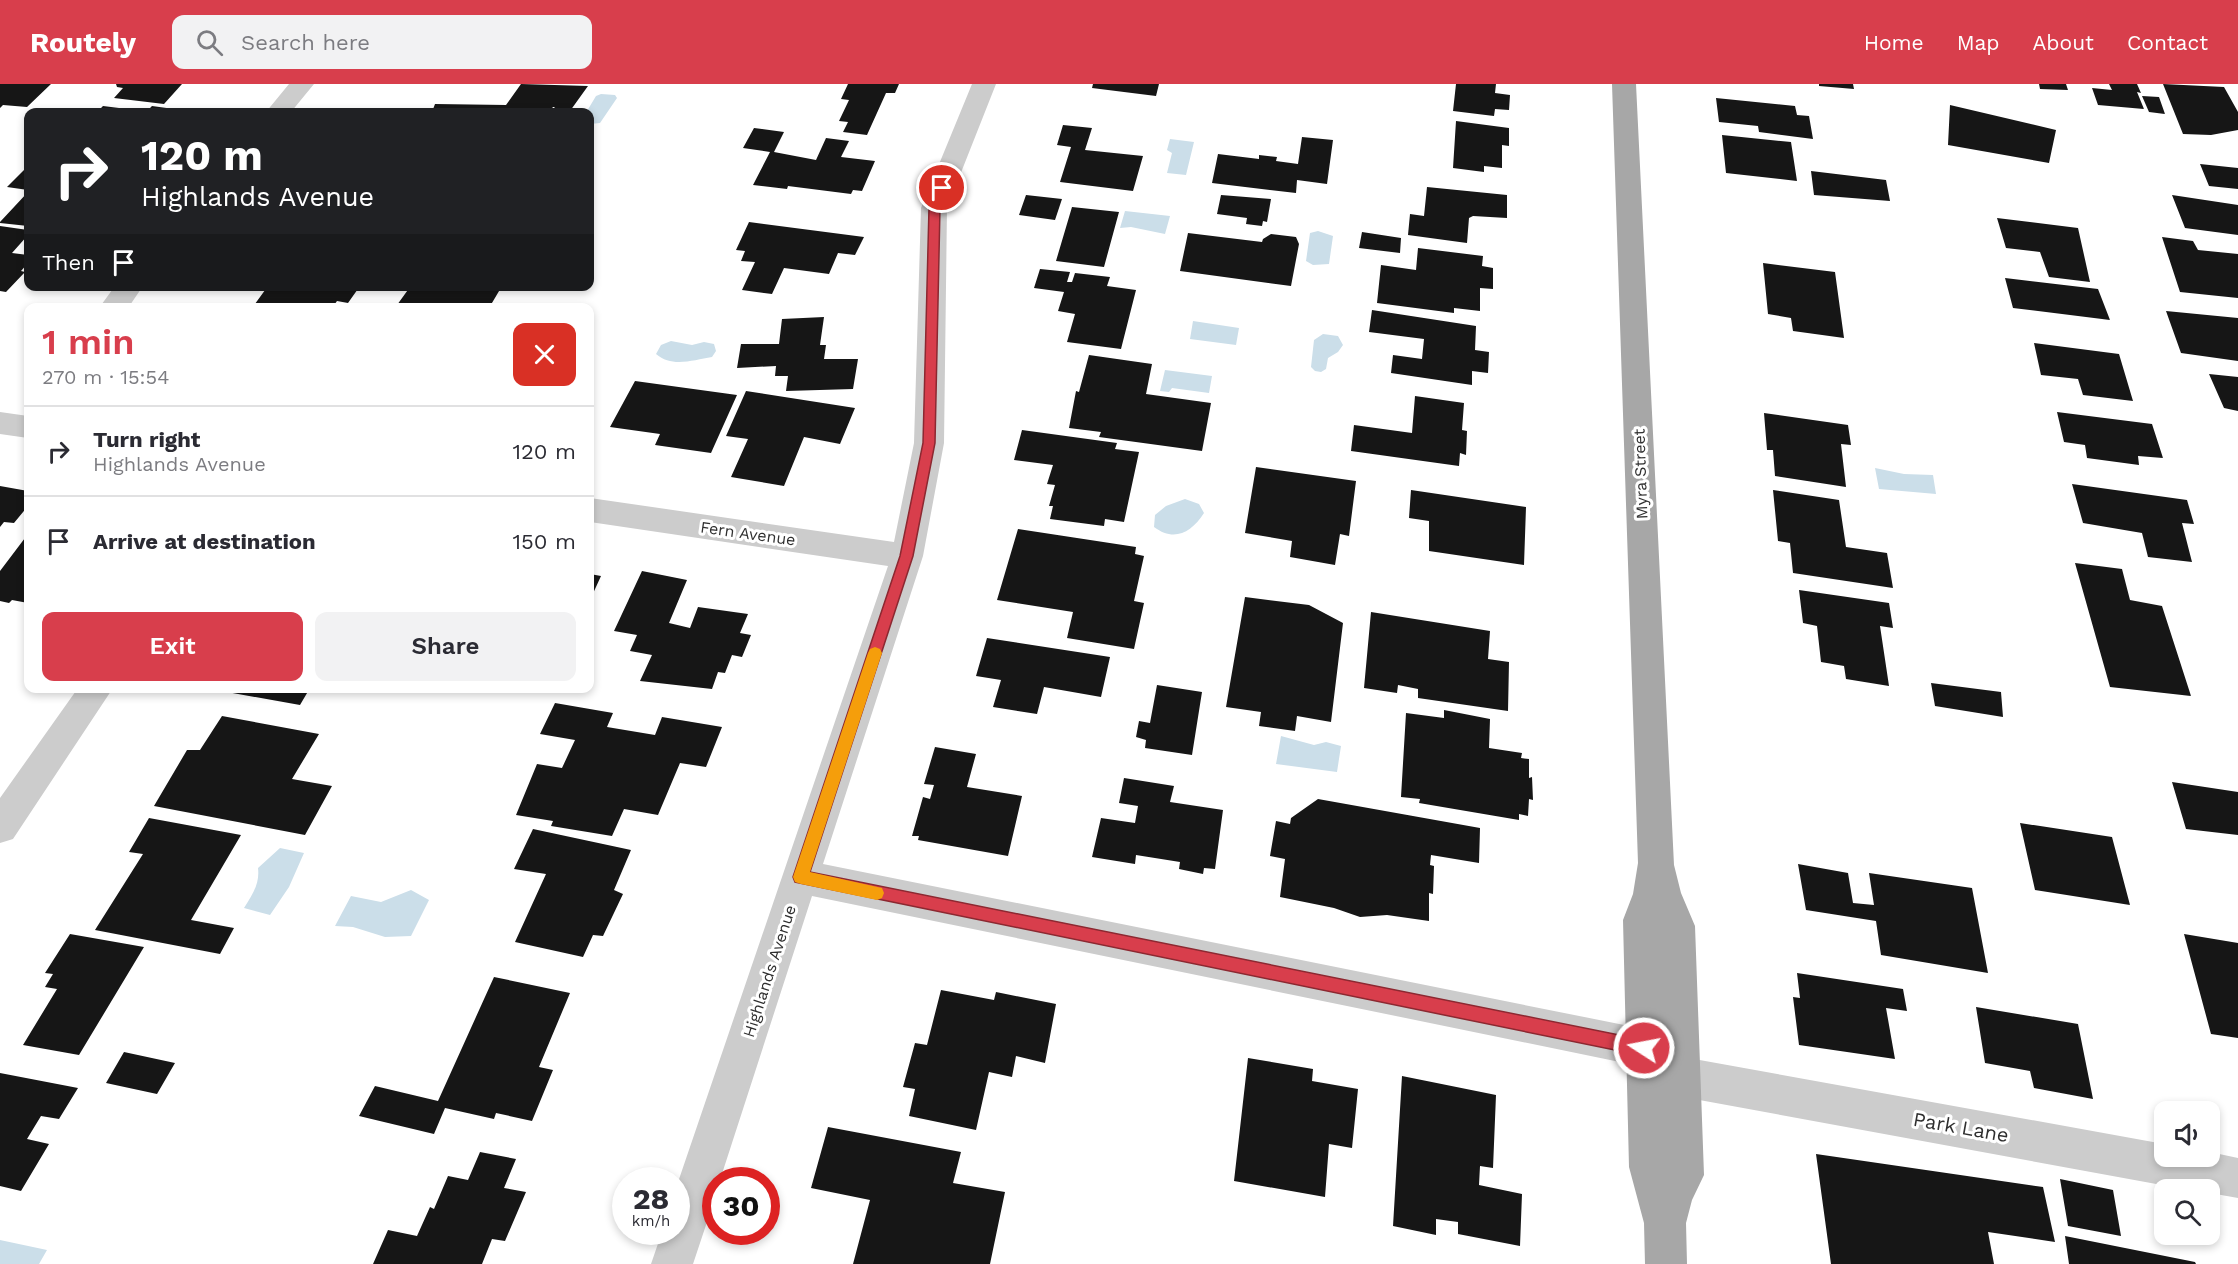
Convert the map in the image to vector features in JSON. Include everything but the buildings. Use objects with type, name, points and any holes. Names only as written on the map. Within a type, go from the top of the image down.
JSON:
[{"type":"main road","name":"Myra Street","points":[[1624,84],[1656,863],[1663,894],[1677,926],[1683,1077],[1684,1175],[1674,1192],[1665,1223]]},
{"type":"main road","name":"Myra Street","points":[[1656,863],[1651,894],[1641,920],[1644,1048],[1649,1167],[1665,1223],[1666,1264]]},
{"type":"street","points":[[281,108],[302,84]]},
{"type":"street","name":"Highlands Avenue","points":[[672,1264],[907,556],[929,443],[934,208],[984,84]]},
{"type":"street","points":[[116,303],[126,291]]},
{"type":"street","name":"Fern Avenue","points":[[594,511],[907,556]]},
{"type":"street","points":[[0,827],[94,693]]},
{"type":"street","points":[[801,877],[1644,1048]]},
{"type":"street","name":"Park Lane","points":[[1683,1077],[2238,1178]]},
{"type":"water","points":[[615,95],[617,98],[600,123],[594,124],[594,108],[589,108],[596,96]]},
{"type":"water","points":[[1170,139],[1194,142],[1186,175],[1167,173],[1172,153],[1167,150]]},
{"type":"water","points":[[1125,211],[1170,216],[1165,234],[1131,227],[1120,228]]},
{"type":"water","points":[[1318,231],[1333,236],[1329,264],[1313,265],[1306,261],[1310,233]]},
{"type":"water","points":[[1193,321],[1239,328],[1236,345],[1190,339]]},
{"type":"water","points":[[1323,334],[1338,336],[1343,345],[1338,352],[1328,358],[1326,369],[1321,372],[1311,367],[1314,340]]},
{"type":"water","points":[[671,341],[692,345],[704,342],[714,344],[716,351],[712,357],[683,362],[669,361],[656,354],[661,345]]},
{"type":"water","points":[[1165,370],[1212,376],[1209,393],[1172,388],[1169,392],[1160,391]]},
{"type":"water","points":[[1875,468],[1904,474],[1933,475],[1936,494],[1879,489]]},
{"type":"water","points":[[1185,499],[1199,504],[1204,513],[1194,526],[1175,534],[1161,532],[1154,527],[1155,515],[1166,506]]},
{"type":"water","points":[[1281,736],[1314,745],[1326,742],[1341,746],[1337,772],[1276,764]]},
{"type":"water","points":[[280,848],[304,853],[289,887],[270,915],[244,908],[257,884],[258,868]]},
{"type":"water","points":[[411,890],[429,900],[411,936],[385,937],[353,927],[335,926],[351,896],[381,902]]},
{"type":"water","points":[[0,1240],[47,1250],[39,1264],[0,1264]]},
{"type":"slow traffic","points":[[875,653],[801,877],[877,893]]},
{"type":"route","points":[[942,188],[934,208],[929,443],[907,556],[801,877],[1644,1048]]}]
